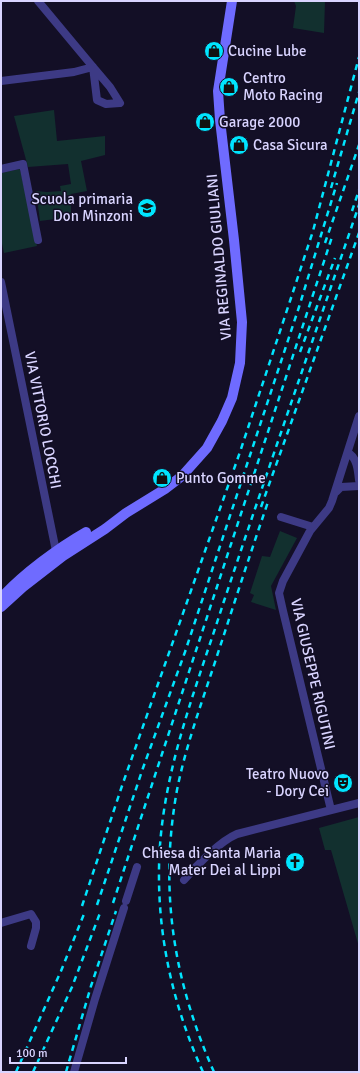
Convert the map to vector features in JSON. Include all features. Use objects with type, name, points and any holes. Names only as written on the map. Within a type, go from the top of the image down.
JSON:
[{"type":"main road","name":"VIA REGINALDO GIULIANI","points":[[1,598],[10,588],[56,551],[102,523],[126,513],[147,501],[174,483],[202,455],[215,434],[232,398],[238,376],[242,346],[241,307],[218,96],[232,1]]},
{"type":"main road","name":"VIA REGINALDO GIULIANI","points":[[1,606],[53,563],[105,529],[126,513]]},
{"type":"street","points":[[38,1],[110,87],[120,102],[106,104],[97,100],[93,68]]},
{"type":"street","points":[[1,81],[74,72],[93,68]]},
{"type":"street","points":[[1,169],[23,164],[38,240]]},
{"type":"street","name":"VIA VITTORIO LOCCHI","points":[[1,282],[56,551],[53,563]]},
{"type":"street","name":"VIA GIUSEPPE RIGUTINI","points":[[331,810],[283,611],[280,592],[283,581],[313,527],[329,508],[336,492],[359,416]]},
{"type":"street","points":[[348,453],[354,459],[359,480]]},
{"type":"street","points":[[336,492],[341,488],[359,486]]},
{"type":"street","points":[[281,517],[313,527]]},
{"type":"street","points":[[184,880],[202,861],[233,836],[359,803]]},
{"type":"street","points":[[74,1072],[136,868]]},
{"type":"street","points":[[1,923],[31,914],[36,922],[36,928],[31,946]]},
{"type":"green space","points":[[294,1],[325,1],[324,33],[293,28],[296,6]]},
{"type":"green space","points":[[54,110],[57,141],[105,136],[105,155],[81,161],[87,191],[71,194],[71,217],[40,221],[36,191],[61,191],[60,186],[71,184],[68,164],[28,167],[14,116]]},
{"type":"green space","points":[[20,169],[37,246],[4,253],[1,239],[1,173]]},
{"type":"green space","points":[[280,531],[297,538],[271,586],[276,610],[251,602],[254,595],[250,593],[262,556],[270,557]]},
{"type":"green space","points":[[359,817],[359,947],[331,850],[325,850],[319,828]]},
{"type":"railway","points":[[82,906],[123,783],[240,452],[313,231],[359,57]]},
{"type":"railway","points":[[331,188],[359,92]]},
{"type":"railway","points":[[325,243],[359,145]]},
{"type":"railway","points":[[97,905],[143,768],[185,652],[299,307],[337,183]]},
{"type":"railway","points":[[352,211],[359,190]]},
{"type":"railway","points":[[203,1072],[176,998],[161,922],[159,869],[161,834],[166,800],[181,733],[191,700],[359,205]]},
{"type":"railway","points":[[261,507],[359,233]]},
{"type":"railway","points":[[113,903],[332,237]]},
{"type":"railway","points":[[300,352],[335,258]]},
{"type":"railway","points":[[214,1072],[188,1003],[173,934],[169,863],[172,827],[177,790],[190,740],[268,502]]},
{"type":"railway","points":[[66,1072],[91,986],[116,911]]},
{"type":"railway","points":[[33,1072],[72,987],[100,913]]},
{"type":"railway","points":[[16,1072],[61,971],[84,914]]},
{"type":"place","name":"Cucine Lube","points":[[214,51]]},
{"type":"place","name":"Centro Moto Racing","points":[[229,87]]},
{"type":"place","name":"Garage 2000","points":[[205,122]]},
{"type":"place","name":"Casa Sicura","points":[[239,145]]},
{"type":"place","name":"Scuola primaria Don Minzoni","points":[[147,208]]},
{"type":"place","name":"Punto Gomme","points":[[162,478]]},
{"type":"place","name":"Teatro Nuovo - Dory Cei","points":[[343,783]]},
{"type":"place","name":"Chiesa di Santa Maria Mater Dei al Lippi","points":[[295,862]]}]
